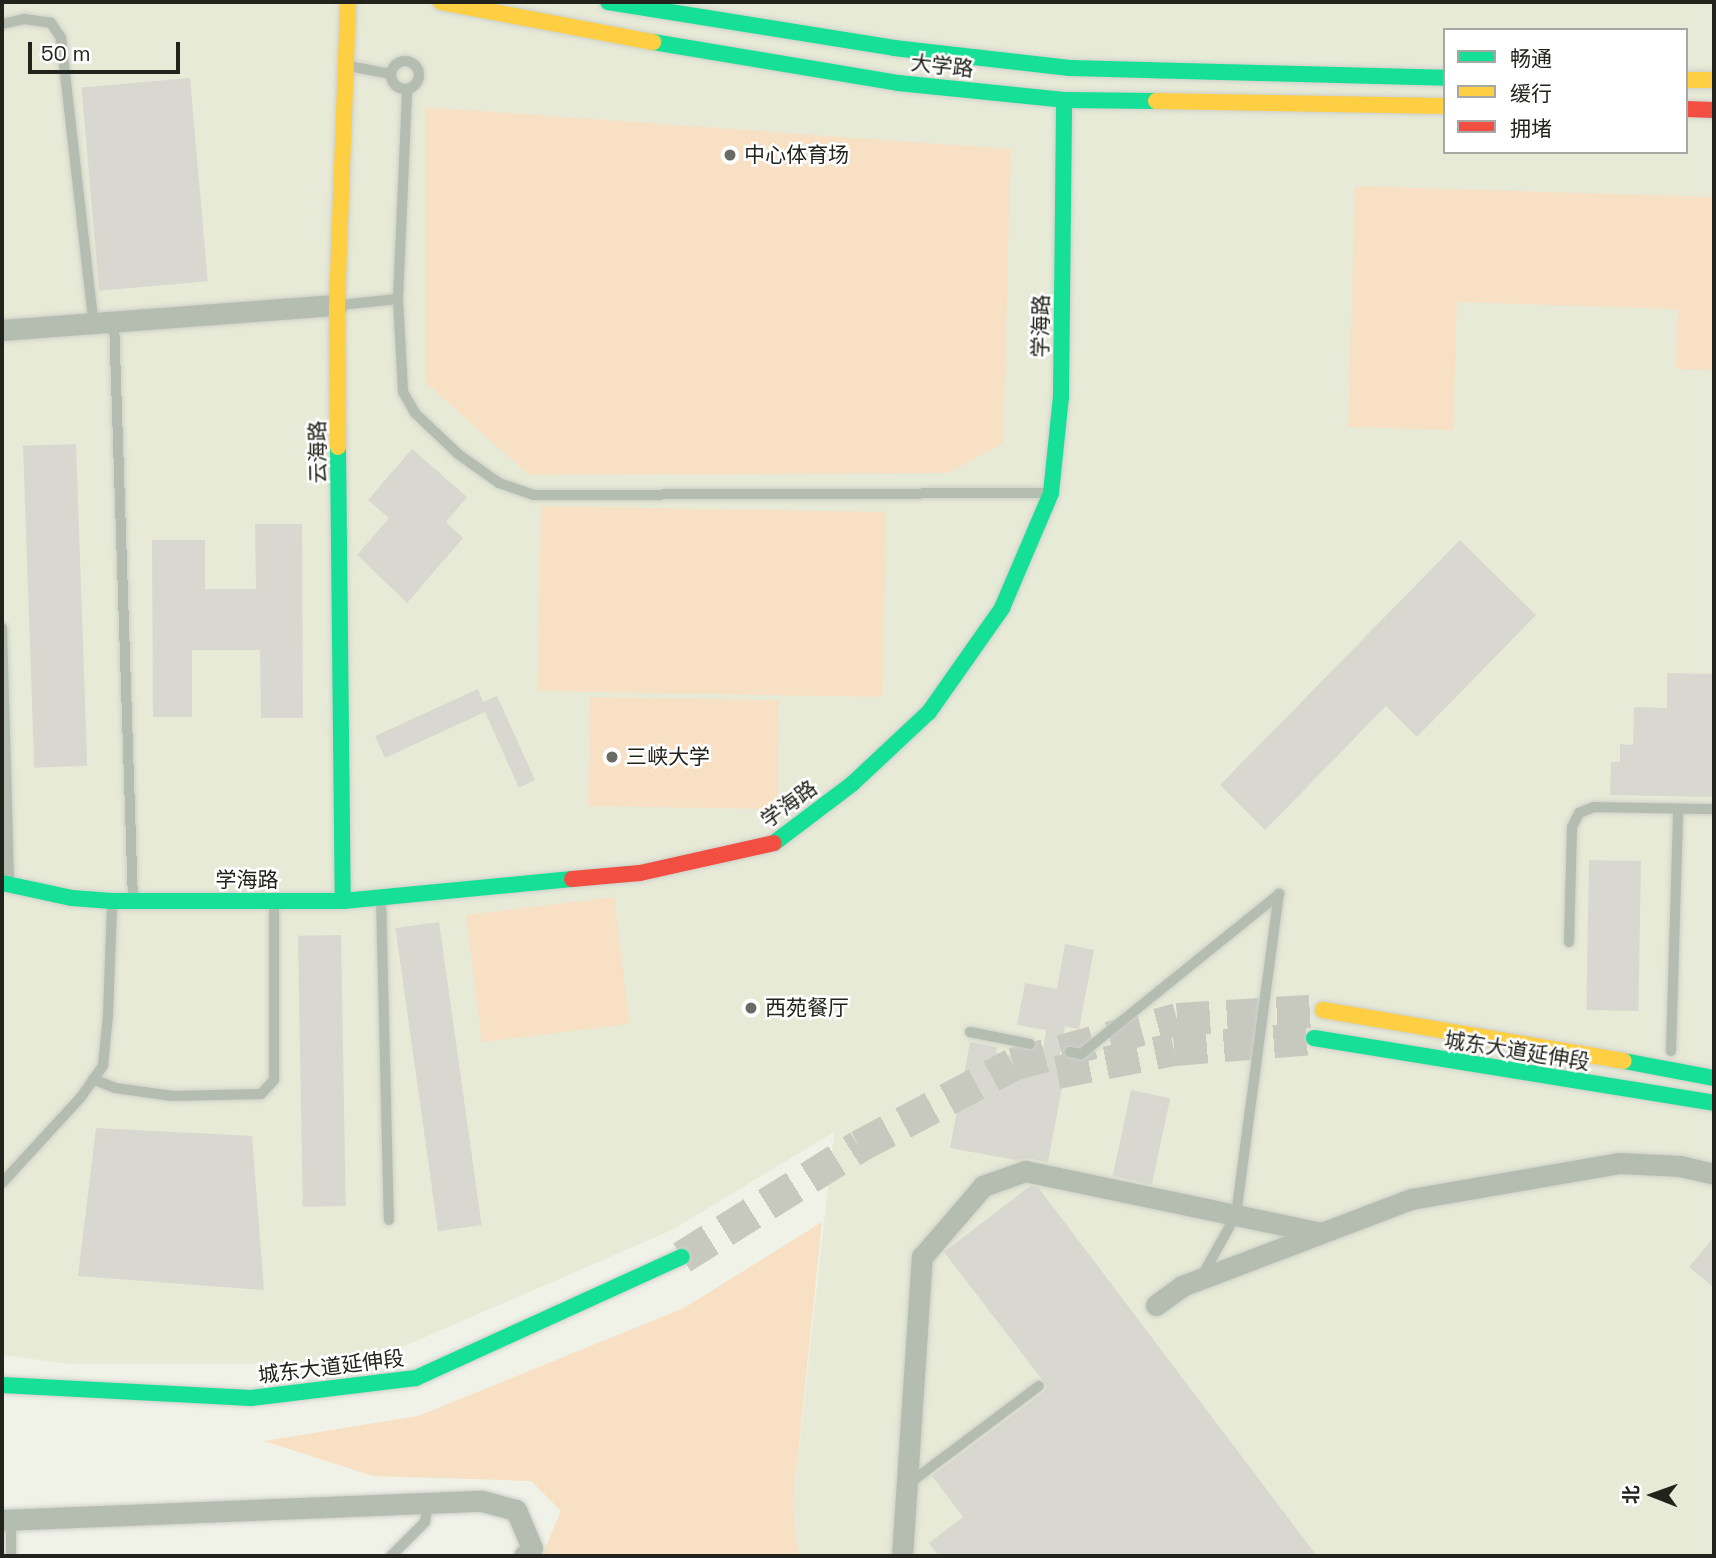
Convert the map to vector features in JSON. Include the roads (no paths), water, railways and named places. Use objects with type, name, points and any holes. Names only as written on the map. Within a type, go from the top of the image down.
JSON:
[{"type":"main road","name":"云海路","points":[[343,901],[337,305],[348,2]]},
{"type":"main road","name":"大学路","points":[[441,2],[632,39],[898,83],[1064,100],[1443,106]]},
{"type":"main road","name":"大学路","points":[[608,2],[894,48],[1070,68],[1443,78]]},
{"type":"main road","points":[[1688,80],[1714,80]]},
{"type":"main road","name":"学海路","points":[[5,884],[72,898],[112,901],[343,901],[640,873],[772,844],[852,784],[929,712],[1002,608],[1051,493],[1061,397],[1064,100]]},
{"type":"main road","points":[[1688,109],[1714,110]]},
{"type":"main road","name":"城东大道延伸段","points":[[1322,1010],[1502,1038],[1714,1078]]},
{"type":"main road","name":"城东大道延伸段","points":[[1314,1038],[1714,1103]]},
{"type":"main road","name":"城东大道延伸段","points":[[2,1385],[251,1398],[416,1378],[681,1257]]},
{"type":"main road","name":"城东大道延伸段","points":[[346,1403],[414,1394],[681,1275]]},
{"type":"main road","name":"城东大道延伸段","points":[[2,1401],[250,1414]]},
{"type":"street","points":[[2,330],[104,320],[337,305]]},
{"type":"street","points":[[1156,1305],[1182,1286],[1411,1199],[1620,1163],[1680,1166],[1714,1174]]},
{"type":"street","points":[[902,1556],[922,1257],[983,1186],[1025,1171],[1322,1233]]},
{"type":"street","points":[[7,1520],[482,1501],[516,1510],[532,1548],[524,1556]]},
{"type":"lane","points":[[2,24],[24,19],[51,23],[61,38],[104,320],[133,901]]},
{"type":"lane","points":[[405,60],[415,64],[420,74],[416,84],[407,89],[399,88],[392,82],[390,74],[395,64],[405,60]]},
{"type":"lane","points":[[344,65],[390,74]]},
{"type":"lane","points":[[407,89],[398,299],[403,392],[415,413],[458,454],[499,483],[533,495],[1051,493]]},
{"type":"lane","points":[[337,305],[398,299]]},
{"type":"lane","points":[[2,628],[5,884]]},
{"type":"lane","points":[[1569,942],[1572,827],[1579,814],[1594,807],[1714,809]]},
{"type":"lane","points":[[1671,1051],[1678,809]]},
{"type":"lane","points":[[1070,1052],[1081,1054],[1279,894],[1236,1215],[1200,1279]]},
{"type":"lane","points":[[382,898],[389,1220]]},
{"type":"lane","points":[[2,1183],[81,1097],[103,1065],[108,1015],[112,901]]},
{"type":"lane","points":[[93,1079],[115,1088],[172,1096],[261,1094],[274,1080],[274,901]]},
{"type":"lane","points":[[970,1032],[1030,1044]]},
{"type":"lane","points":[[906,1486],[1039,1386]]},
{"type":"lane","points":[[391,1556],[425,1522],[428,1504]]},
{"type":"lane","points":[[7,1520],[12,1556]]},
{"type":"tunnel","points":[[682,1257],[859,1146],[1013,1064],[1177,1019],[1323,1010]]},
{"type":"tunnel","points":[[1057,1072],[1174,1049],[1314,1038]]},
{"type":"place","name":"中心体育场","points":[[730,155]]},
{"type":"place","name":"三峡大学","points":[[612,757]]},
{"type":"place","name":"西苑餐厅","points":[[751,1008]]}]
